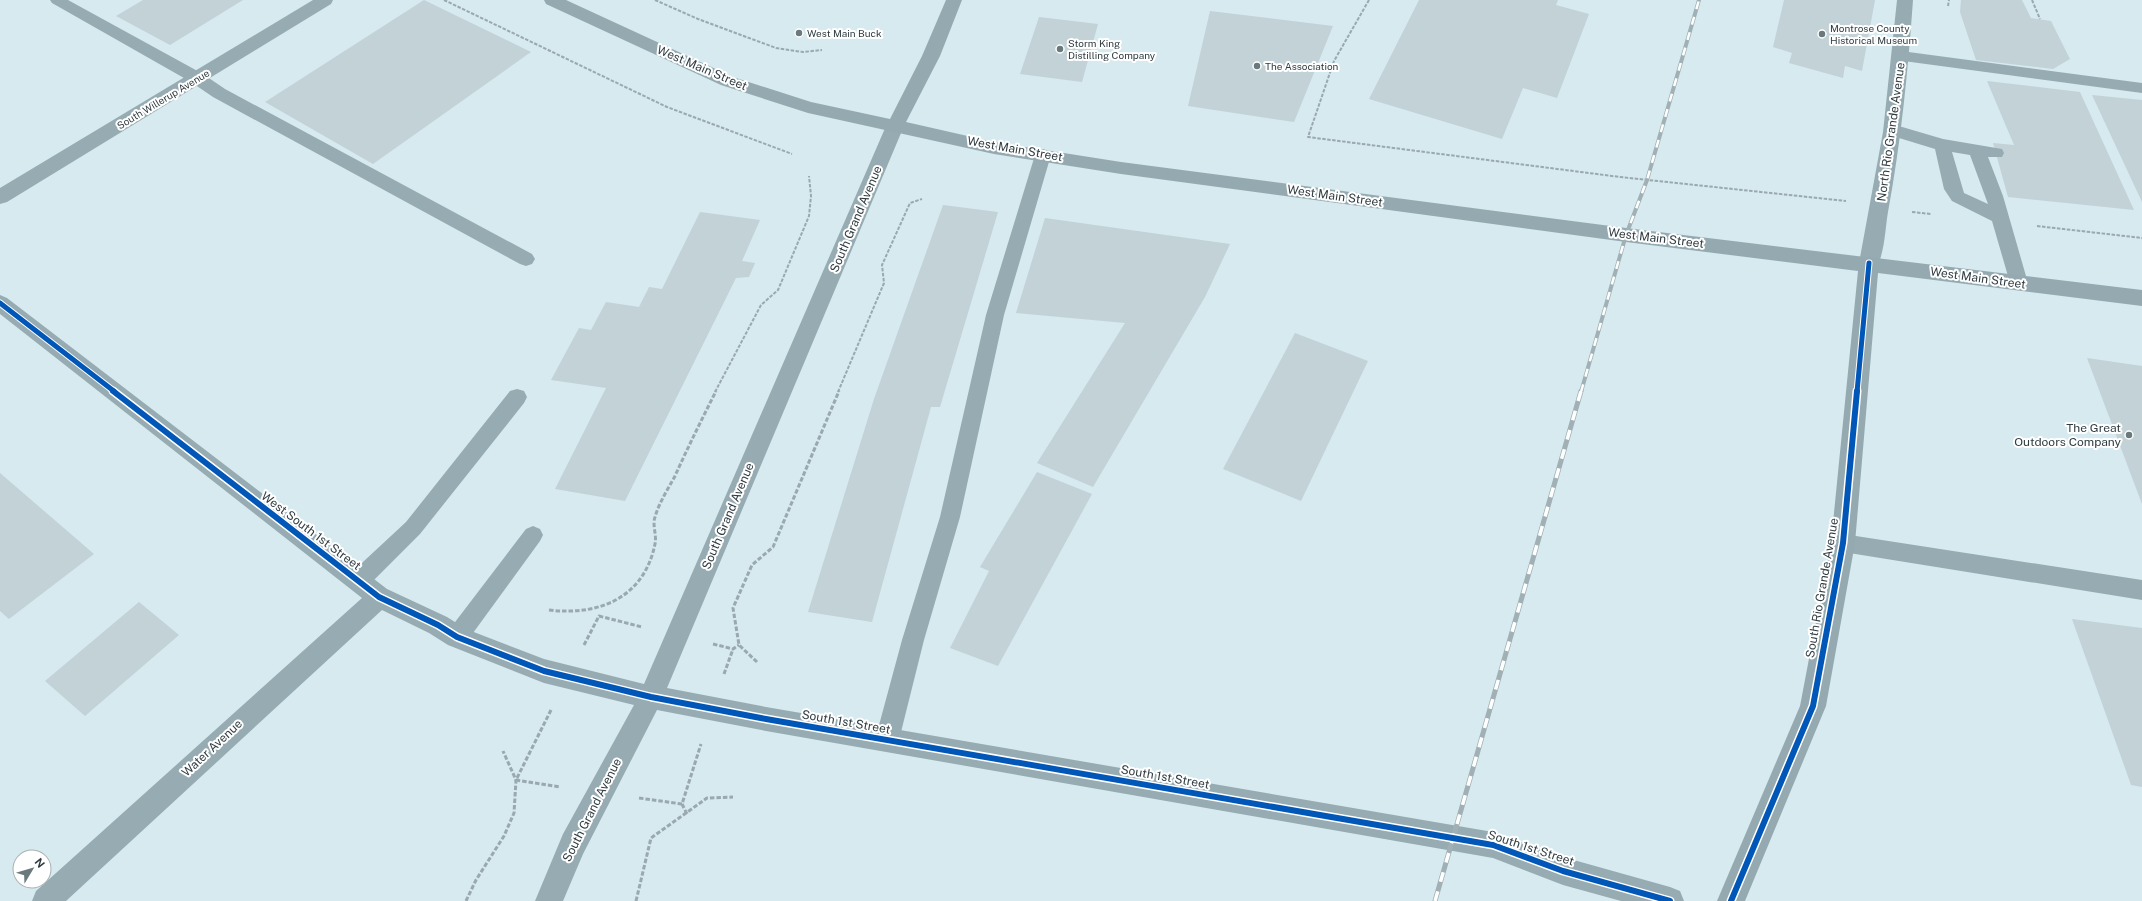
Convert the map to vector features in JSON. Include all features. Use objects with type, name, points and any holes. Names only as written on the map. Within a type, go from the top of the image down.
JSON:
[{"type":"main road","name":"West Main Street","points":[[552,0],[727,81],[808,107],[994,148],[1121,168],[1626,235],[1869,263],[2019,284],[2142,298]]},
{"type":"main road","points":[[895,126],[931,56],[954,0]]},
{"type":"main road","name":"South Rio Grande Avenue","points":[[1731,901],[1813,706],[1843,543],[1869,263]]},
{"type":"street","name":"South Willerup Avenue","points":[[0,197],[325,0]]},
{"type":"street","name":"North Rio Grande Avenue","points":[[1869,263],[1881,207],[1892,130],[1901,56],[1905,0]]},
{"type":"street","name":"South Grand Avenue","points":[[549,901],[573,844],[651,697],[895,126]]},
{"type":"street","name":"West South 1st Street","points":[[0,303],[379,597],[457,636],[544,671],[651,697]]},
{"type":"street","name":"Water Avenue","points":[[46,901],[379,597]]},
{"type":"street","name":"South 1st Street","points":[[651,697],[887,740],[1493,846],[1563,871],[1670,901]]},
{"type":"lane","points":[[57,0],[197,78],[226,97],[526,259]]},
{"type":"lane","points":[[1901,56],[2142,88]]},
{"type":"lane","points":[[1892,130],[1942,145],[1996,153]]},
{"type":"lane","points":[[1942,145],[1953,189],[1958,197],[1999,219]]},
{"type":"lane","points":[[1977,151],[1994,196],[1999,219],[2019,284]]},
{"type":"lane","points":[[887,740],[913,640],[950,518],[995,315],[1043,155]]},
{"type":"lane","points":[[358,581],[413,528],[517,397]]},
{"type":"lane","points":[[457,636],[533,535]]},
{"type":"lane","points":[[1843,543],[2142,590]]},
{"type":"path","points":[[444,0],[668,107],[792,154]]},
{"type":"path","points":[[655,0],[698,19],[776,48],[803,52],[822,50]]},
{"type":"path","points":[[1369,0],[1334,61],[1308,137],[1620,177],[1845,200],[1881,207],[1937,214]]},
{"type":"path","points":[[1948,6],[1949,0]]},
{"type":"path","points":[[2032,0],[2040,19]]},
{"type":"path","points":[[549,610],[567,614],[587,612],[598,609],[609,605],[636,585],[650,561],[655,542],[654,518],[735,352],[760,305],[778,290],[809,216],[811,196],[809,176]]},
{"type":"path","points":[[757,662],[739,645],[733,608],[752,565],[773,547],[884,282],[882,265],[910,203],[922,199]]},
{"type":"path","points":[[1999,219],[2142,238]]},
{"type":"path","points":[[598,609],[599,616]]},
{"type":"path","points":[[466,901],[476,880],[504,836],[514,813],[516,780],[503,751]]},
{"type":"path","points":[[636,901],[651,838],[687,814],[707,798],[733,797]]},
{"type":"path","points":[[682,804],[687,814]]},
{"type":"building","points":[[143,0],[243,0],[170,45],[116,16]]},
{"type":"building","points":[[424,0],[531,52],[373,164],[265,102]]},
{"type":"building","points":[[1419,0],[1558,0],[1556,5],[1589,14],[1557,98],[1523,88],[1502,139],[1369,99]]},
{"type":"building","name":"Montrose County Historical Museum","points":[[1784,0],[1875,0],[1862,71],[1845,66],[1843,78],[1789,63],[1792,53],[1773,47]]},
{"type":"building","points":[[1961,0],[2022,0],[2031,18],[2051,21],[2070,59],[2053,69],[1976,60],[1960,12]]},
{"type":"building","name":"The Association","points":[[1210,11],[1333,26],[1294,122],[1188,106]]},
{"type":"building","name":"Storm King Distilling Company","points":[[1039,17],[1098,24],[1082,82],[1020,74]]},
{"type":"building","points":[[1987,81],[2080,92],[2134,210],[2008,197],[1993,143],[2014,145]]},
{"type":"building","points":[[2092,95],[2142,100],[2142,202]]},
{"type":"building","points":[[943,205],[998,212],[940,407],[931,407],[872,622],[808,612],[874,399]]},
{"type":"building","points":[[700,212],[760,220],[742,261],[755,263],[749,277],[736,278],[625,501],[555,489],[606,388],[551,380],[579,328],[591,330],[606,302],[639,307],[649,287],[662,289]]},
{"type":"building","points":[[1045,218],[1230,244],[1205,297],[1093,487],[1037,463],[1125,323],[1016,313]]},
{"type":"building","points":[[1295,333],[1368,361],[1301,501],[1223,469]]},
{"type":"building","name":"The Great Outdoors Company","points":[[2087,358],[2142,366],[2142,504]]},
{"type":"building","points":[[1037,472],[1092,494],[998,666],[950,648],[989,571],[980,567]]},
{"type":"building","points":[[0,473],[94,554],[9,619],[0,611]]},
{"type":"building","points":[[139,602],[179,635],[85,716],[45,681]]},
{"type":"building","points":[[2072,619],[2142,628],[2142,787],[2131,785]]},
{"type":"railway","points":[[1581,392],[1626,235],[1647,180],[1699,0]]},
{"type":"railway","points":[[1435,901],[1581,391]]},
{"type":"cycle path","points":[[1731,901],[1813,706],[1843,543],[1869,263]]},
{"type":"cycle path","points":[[0,303],[379,597],[438,625],[457,637],[544,671],[651,697],[766,719],[1493,845],[1563,871],[1670,901]]},
{"type":"place","name":"West Main Buck","points":[[799,33]]},
{"type":"place","name":"Montrose County Historical Museum","points":[[1822,34]]},
{"type":"place","name":"Storm King Distilling Company","points":[[1060,49]]},
{"type":"place","name":"The Association","points":[[1257,66]]},
{"type":"place","name":"The Great Outdoors Company","points":[[2129,435]]}]
